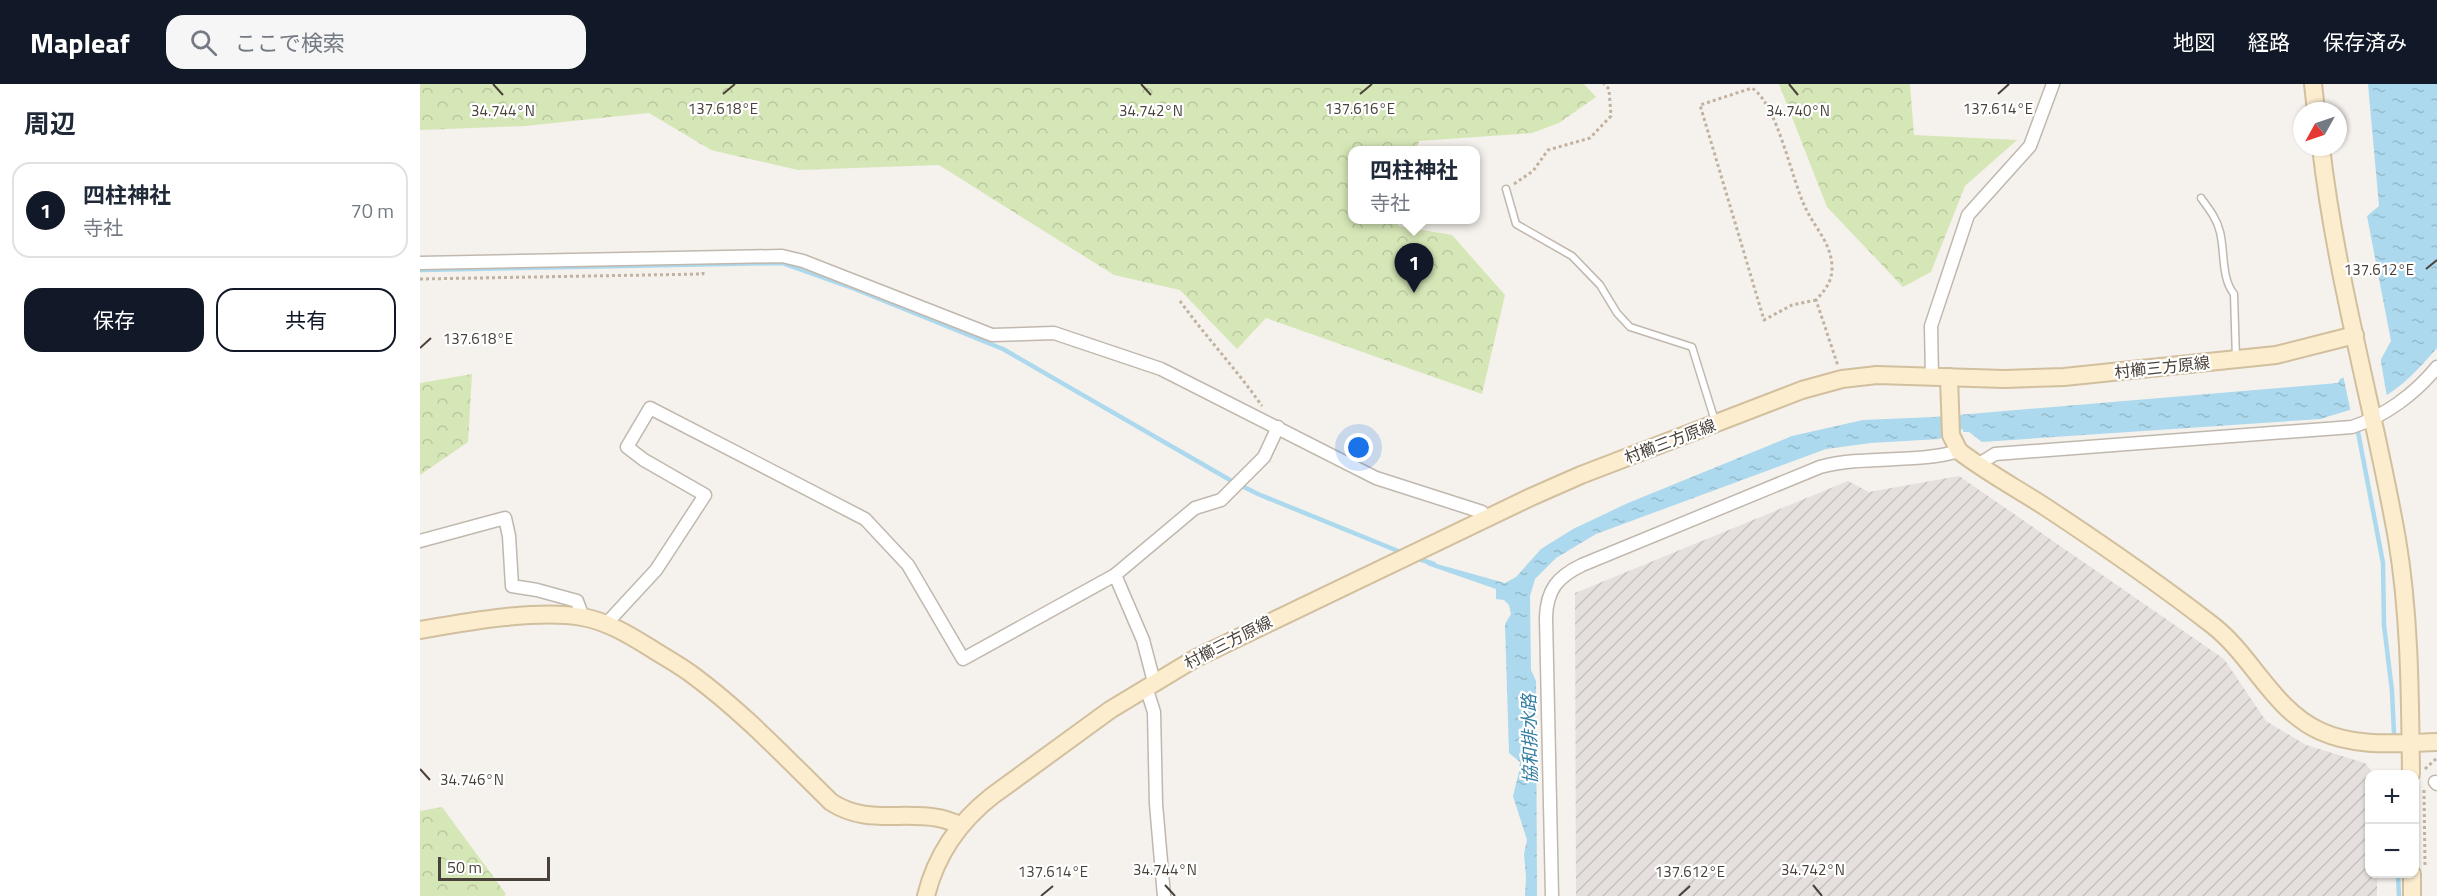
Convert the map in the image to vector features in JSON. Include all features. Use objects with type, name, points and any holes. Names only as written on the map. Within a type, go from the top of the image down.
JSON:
[{"type":"main road","points":[[2313,84],[2315,102]]},
{"type":"main road","points":[[2321,156],[2397,539],[2410,660],[2411,743],[2426,779]]},
{"type":"main road","name":"村櫛三方原線","points":[[926,896],[937,863],[961,825],[992,796],[1150,684],[1225,642],[1572,478],[1802,390],[1842,379],[1877,375],[1944,382],[2044,378],[2236,360],[2291,352],[2355,335]]},
{"type":"main road","points":[[1944,382],[1951,435],[1959,451],[2059,516],[2211,624],[2237,648],[2277,700],[2304,722],[2327,734],[2352,742],[2370,744],[2437,742]]},
{"type":"main road","points":[[420,630],[465,622],[532,616],[583,617],[606,624],[640,642],[694,676],[738,713],[831,802],[846,812],[873,816],[938,818],[961,825]]},
{"type":"main road","points":[[2412,896],[2417,878]]},
{"type":"street","points":[[1944,382],[1931,326],[1968,215],[2030,146],[2053,84]]},
{"type":"street","points":[[420,263],[782,256],[802,261],[992,335],[1054,333],[1161,369],[1376,478],[1482,512],[1486,518]]},
{"type":"street","points":[[1979,464],[1995,454],[2352,427],[2410,394],[2437,367]]},
{"type":"street","points":[[606,624],[656,570],[705,495],[644,460],[627,447],[650,408],[865,519],[908,565],[963,659],[1115,575],[1195,508],[1221,500],[1264,457],[1278,427]]},
{"type":"street","points":[[1552,896],[1545,617],[1548,595],[1553,585],[1570,571],[1582,565],[1820,467],[1844,463],[1942,456],[1959,451]]},
{"type":"street","points":[[420,541],[505,518],[512,586],[577,601],[583,617]]},
{"type":"street","points":[[1115,575],[1143,640],[1150,684],[1154,712],[1156,804],[1164,896]]},
{"type":"lane","points":[[1506,189],[1516,224],[1572,256],[1600,285],[1617,313],[1630,327],[1692,347],[1716,423]]},
{"type":"lane","points":[[2201,198],[2209,208],[2220,232],[2228,286],[2234,294],[2236,360]]},
{"type":"path","points":[[1506,189],[1533,171],[1548,150],[1590,138],[1611,116],[1609,89],[1604,84]]},
{"type":"path","points":[[1752,88],[1760,93],[1771,114],[1806,210],[1824,237],[1827,247],[1832,266],[1828,286],[1816,300],[1792,305],[1764,320],[1700,105],[1752,88]]},
{"type":"path","points":[[420,279],[703,274]]},
{"type":"path","points":[[1816,300],[1842,379]]},
{"type":"path","points":[[1180,302],[1210,342],[1243,379],[1278,427]]},
{"type":"path","points":[[2419,873],[2426,779],[2437,758]]},
{"type":"shaded area","points":[[1959,476],[2224,659],[2266,721],[2306,745],[2365,763],[2371,770],[2365,770],[2365,878],[2377,878],[2377,896],[1576,896],[1575,593],[1848,481],[1869,492]]},
{"type":"green space","points":[[420,84],[1584,84],[1596,97],[1559,123],[1532,133],[1419,141],[1417,146],[1348,146],[1348,224],[1398,224],[1398,226],[1452,235],[1505,295],[1482,394],[1266,318],[1237,349],[1180,290],[1114,275],[939,165],[798,170],[711,150],[649,113],[525,126],[420,130]]},
{"type":"green space","points":[[1779,84],[1910,84],[1914,135],[2017,140],[1965,186],[1931,272],[1903,287],[1827,207]]},
{"type":"green space","points":[[472,374],[468,442],[420,475],[420,383]]},
{"type":"green space","points":[[442,807],[506,894],[504,896],[420,896],[420,811]]},
{"type":"water","name":"協和排水路","points":[[2368,84],[2437,84],[2437,348],[2409,378],[2390,393],[2374,401],[2321,419],[1982,442],[1969,432],[1963,432],[1963,429],[1939,439],[1871,443],[1826,449],[1596,534],[1556,558],[1535,579],[1530,596],[1531,670],[1536,681],[1537,896],[1525,896],[1524,854],[1527,840],[1513,796],[1520,762],[1509,753],[1505,624],[1511,614],[1509,605],[1504,600],[1496,599],[1496,589],[1427,565],[1430,562],[1505,583],[1516,577],[1541,549],[1573,529],[1628,503],[1792,436],[1863,420],[1934,417],[2338,383],[2340,379],[2380,361],[2391,341],[2367,216],[2379,206]]},
{"type":"pier","points":[[2380,356],[2387,397],[2351,413],[2343,375]]},
{"type":"waterway","points":[[420,270],[782,263],[855,289],[1003,349],[1230,480],[1258,494],[1403,553]]},
{"type":"waterway","points":[[2358,432],[2383,563],[2384,625],[2392,691],[2394,734]]},
{"type":"waterway","points":[[1416,558],[1434,564]]},
{"type":"waterway","points":[[2398,878],[2399,896]]},
{"type":"place","name":"四柱神社","points":[[1414,293]]}]
